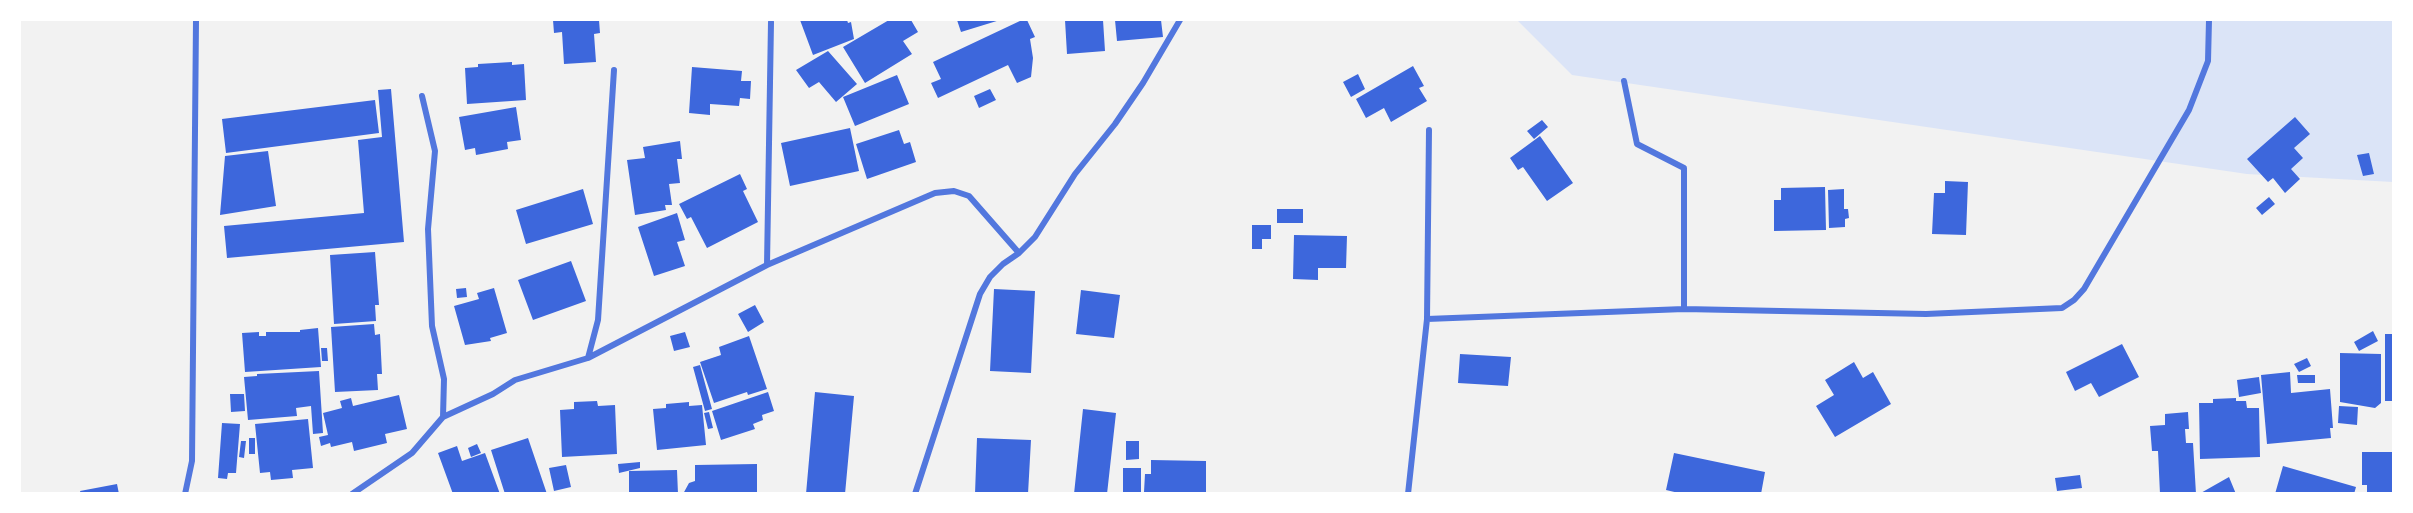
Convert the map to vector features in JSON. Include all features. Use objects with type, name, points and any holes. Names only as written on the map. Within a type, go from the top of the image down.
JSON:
[{"type":"street","points":[[185,494],[192,461],[196,20]]},
{"type":"street","points":[[915,494],[980,294],[990,277],[1035,237],[1075,174],[1115,124],[1143,83],[1180,20]]},
{"type":"street","points":[[1426,319],[1684,309],[1926,314],[2062,309],[2084,289],[2189,110],[2208,61],[2209,20]]},
{"type":"street","points":[[767,265],[771,22]]},
{"type":"street","points":[[588,357],[598,320],[614,70]]},
{"type":"street","points":[[1624,81],[1637,144],[1684,168],[1684,309]]},
{"type":"street","points":[[422,96],[435,151],[428,229],[432,326],[444,379],[443,417]]},
{"type":"street","points":[[1408,494],[1426,319],[1429,130]]},
{"type":"street","points":[[352,494],[412,453],[443,417],[493,394],[515,380],[588,357],[767,265],[935,193],[954,191],[969,196],[1019,253]]},
{"type":"shaded area","points":[[1517,20],[2393,20],[2393,182],[2247,174],[1572,75]]},
{"type":"building","points":[[553,20],[599,20],[600,33],[594,34],[596,62],[564,64],[562,32],[554,33]]},
{"type":"building","points":[[800,20],[847,20],[848,23],[851,22],[854,39],[813,55]]},
{"type":"building","points":[[889,20],[911,20],[918,32],[903,41],[912,54],[865,83],[843,47]]},
{"type":"building","points":[[957,20],[1000,20],[961,32]]},
{"type":"building","points":[[1022,20],[1027,20],[1035,37],[1030,39],[1033,58],[1031,77],[1017,83],[1008,65],[938,98],[931,83],[941,79],[933,62]]},
{"type":"building","points":[[1065,20],[1103,20],[1105,51],[1067,54]]},
{"type":"building","points":[[1115,20],[1161,20],[1163,37],[1117,41]]},
{"type":"building","points":[[828,51],[857,84],[836,102],[819,82],[809,88],[796,70]]},
{"type":"building","points":[[512,62],[512,65],[524,64],[526,100],[467,104],[465,68],[478,67],[478,64]]},
{"type":"building","points":[[1413,66],[1424,86],[1419,88],[1427,101],[1391,122],[1384,108],[1366,118],[1356,99]]},
{"type":"building","points":[[692,67],[742,71],[741,81],[751,81],[750,99],[740,98],[739,106],[710,104],[710,115],[689,113]]},
{"type":"building","points":[[1358,74],[1365,89],[1351,97],[1343,82]]},
{"type":"building","points":[[897,75],[909,104],[855,126],[843,97]]},
{"type":"building","points":[[391,89],[404,242],[227,258],[224,226],[364,213],[358,140],[382,137],[378,90]]},
{"type":"building","points":[[990,89],[996,100],[979,108],[974,96]]},
{"type":"building","points":[[375,100],[379,133],[226,153],[222,119]]},
{"type":"building","points":[[516,107],[521,140],[507,142],[508,149],[476,155],[475,148],[465,150],[459,117]]},
{"type":"building","points":[[2295,117],[2310,134],[2294,148],[2303,158],[2291,169],[2300,179],[2285,193],[2273,178],[2268,182],[2247,159]]},
{"type":"building","points":[[1542,120],[1548,127],[1534,139],[1527,131]]},
{"type":"building","points":[[850,128],[859,171],[790,186],[781,143]]},
{"type":"building","points":[[899,130],[904,144],[910,142],[916,162],[867,179],[856,144]]},
{"type":"building","points":[[1540,136],[1573,183],[1547,201],[1523,167],[1518,170],[1510,158]]},
{"type":"building","points":[[680,141],[682,159],[677,159],[680,183],[669,184],[672,205],[665,205],[666,210],[635,215],[627,160],[645,158],[643,147]]},
{"type":"building","points":[[268,151],[276,206],[220,215],[225,156]]},
{"type":"building","points":[[2369,153],[2374,174],[2363,176],[2357,155]]},
{"type":"building","points":[[740,174],[747,189],[743,191],[758,222],[707,248],[691,217],[687,219],[679,204]]},
{"type":"building","points":[[1945,181],[1968,182],[1966,235],[1932,234],[1934,193],[1945,193]]},
{"type":"building","points":[[1825,187],[1826,230],[1774,231],[1774,200],[1781,200],[1781,188]]},
{"type":"building","points":[[583,189],[593,224],[526,244],[516,210]]},
{"type":"building","points":[[1844,189],[1844,209],[1848,209],[1849,218],[1845,219],[1845,227],[1829,228],[1828,190]]},
{"type":"building","points":[[2269,197],[2275,204],[2262,215],[2256,208]]},
{"type":"building","points":[[1277,209],[1303,209],[1303,223],[1277,223]]},
{"type":"building","points":[[677,213],[685,240],[677,242],[685,266],[654,276],[638,227]]},
{"type":"building","points":[[1252,225],[1271,225],[1271,239],[1262,239],[1262,249],[1252,249]]},
{"type":"building","points":[[1294,235],[1347,236],[1346,268],[1318,268],[1318,280],[1293,279]]},
{"type":"building","points":[[375,252],[379,305],[375,305],[376,321],[334,324],[330,255]]},
{"type":"building","points":[[571,261],[586,301],[533,320],[518,280]]},
{"type":"building","points":[[466,288],[467,297],[457,298],[456,289]]},
{"type":"building","points":[[494,288],[507,333],[490,338],[491,341],[465,345],[454,306],[479,299],[477,293]]},
{"type":"building","points":[[994,289],[1035,291],[1031,373],[990,371]]},
{"type":"building","points":[[1081,290],[1120,295],[1114,338],[1076,334]]},
{"type":"building","points":[[755,305],[764,322],[748,332],[738,314]]},
{"type":"building","points":[[374,324],[375,335],[380,334],[382,374],[377,374],[378,390],[335,392],[331,327]]},
{"type":"building","points":[[318,328],[321,367],[245,372],[242,333],[259,332],[259,336],[266,336],[266,332],[300,332],[300,330]]},
{"type":"building","points":[[2373,331],[2378,341],[2359,351],[2354,342]]},
{"type":"building","points":[[685,332],[690,347],[674,351],[670,336]]},
{"type":"building","points":[[2385,334],[2394,334],[2394,401],[2385,401]]},
{"type":"building","points":[[749,336],[767,389],[748,395],[747,392],[714,403],[700,362],[721,355],[719,347]]},
{"type":"building","points":[[2122,344],[2139,377],[2099,397],[2091,383],[2075,391],[2066,372]]},
{"type":"building","points":[[321,348],[327,348],[328,361],[322,361]]},
{"type":"building","points":[[2340,353],[2381,354],[2381,403],[2375,408],[2340,402]]},
{"type":"building","points":[[1460,354],[1511,357],[1508,386],[1458,383]]},
{"type":"building","points":[[2307,358],[2311,366],[2299,372],[2294,364]]},
{"type":"building","points":[[1854,362],[1863,378],[1873,372],[1891,404],[1835,437],[1816,406],[1834,395],[1825,380]]},
{"type":"building","points":[[700,365],[712,409],[705,411],[693,367]]},
{"type":"building","points":[[319,371],[323,433],[313,434],[311,406],[296,408],[297,416],[248,420],[244,377],[257,376],[257,374]]},
{"type":"building","points":[[2290,372],[2291,393],[2330,389],[2333,428],[2330,428],[2331,438],[2267,444],[2261,375]]},
{"type":"building","points":[[2297,375],[2315,375],[2315,383],[2298,383]]},
{"type":"building","points":[[2259,377],[2261,393],[2239,397],[2237,380]]},
{"type":"building","points":[[768,392],[774,411],[762,415],[763,420],[753,424],[755,429],[721,440],[712,411]]},
{"type":"building","points":[[815,392],[854,396],[845,494],[806,494]]},
{"type":"building","points":[[230,394],[244,394],[245,411],[231,412]]},
{"type":"building","points":[[399,395],[407,429],[385,434],[387,443],[354,451],[352,442],[331,447],[330,443],[321,446],[319,437],[328,435],[323,413],[342,408],[340,401],[351,398],[353,406]]},
{"type":"building","points":[[2236,398],[2236,401],[2246,401],[2247,408],[2259,408],[2260,457],[2200,459],[2199,403],[2213,403],[2213,399]]},
{"type":"building","points":[[597,401],[598,406],[615,405],[617,454],[562,457],[560,410],[574,409],[574,402]]},
{"type":"building","points":[[689,402],[689,406],[702,405],[706,445],[657,450],[653,409],[666,408],[666,404]]},
{"type":"building","points":[[2339,406],[2358,407],[2357,425],[2338,423]]},
{"type":"building","points":[[1083,409],[1116,413],[1107,494],[1074,494]]},
{"type":"building","points":[[709,412],[713,428],[708,429],[704,413]]},
{"type":"building","points":[[2188,412],[2189,429],[2185,429],[2186,443],[2193,443],[2196,494],[2160,494],[2158,451],[2152,451],[2150,426],[2165,425],[2165,414]]},
{"type":"building","points":[[308,419],[313,468],[292,470],[293,478],[271,480],[270,472],[260,473],[255,424]]},
{"type":"building","points":[[222,423],[240,424],[236,473],[228,473],[227,479],[218,478]]},
{"type":"building","points":[[249,438],[255,438],[255,454],[249,454]]},
{"type":"building","points":[[528,438],[547,494],[505,494],[491,450]]},
{"type":"building","points":[[977,438],[1031,440],[1028,494],[975,494]]},
{"type":"building","points":[[241,441],[246,441],[244,458],[239,457]]},
{"type":"building","points":[[1126,441],[1139,441],[1139,459],[1126,460]]},
{"type":"building","points":[[477,444],[481,453],[471,457],[468,448]]},
{"type":"building","points":[[457,446],[462,461],[485,453],[500,494],[453,494],[438,453]]},
{"type":"building","points":[[2362,452],[2394,452],[2394,494],[2367,494],[2367,485],[2362,485]]},
{"type":"building","points":[[1674,453],[1765,472],[1761,494],[1683,494],[1666,490]]},
{"type":"building","points":[[1151,460],[1206,461],[1206,493],[1144,492],[1145,474],[1151,474]]},
{"type":"building","points":[[640,462],[640,468],[619,473],[618,464]]},
{"type":"building","points":[[757,464],[757,494],[683,494],[689,483],[695,481],[695,465]]},
{"type":"building","points":[[566,465],[571,487],[554,491],[549,468]]},
{"type":"building","points":[[2283,466],[2356,487],[2354,494],[2275,494]]},
{"type":"building","points":[[1123,468],[1141,468],[1141,494],[1123,494]]},
{"type":"building","points":[[677,470],[678,494],[629,494],[629,471]]},
{"type":"building","points":[[2080,475],[2082,488],[2057,491],[2055,478]]},
{"type":"building","points":[[2229,477],[2236,494],[2199,494]]},
{"type":"building","points":[[117,484],[119,494],[81,494],[80,491]]}]
